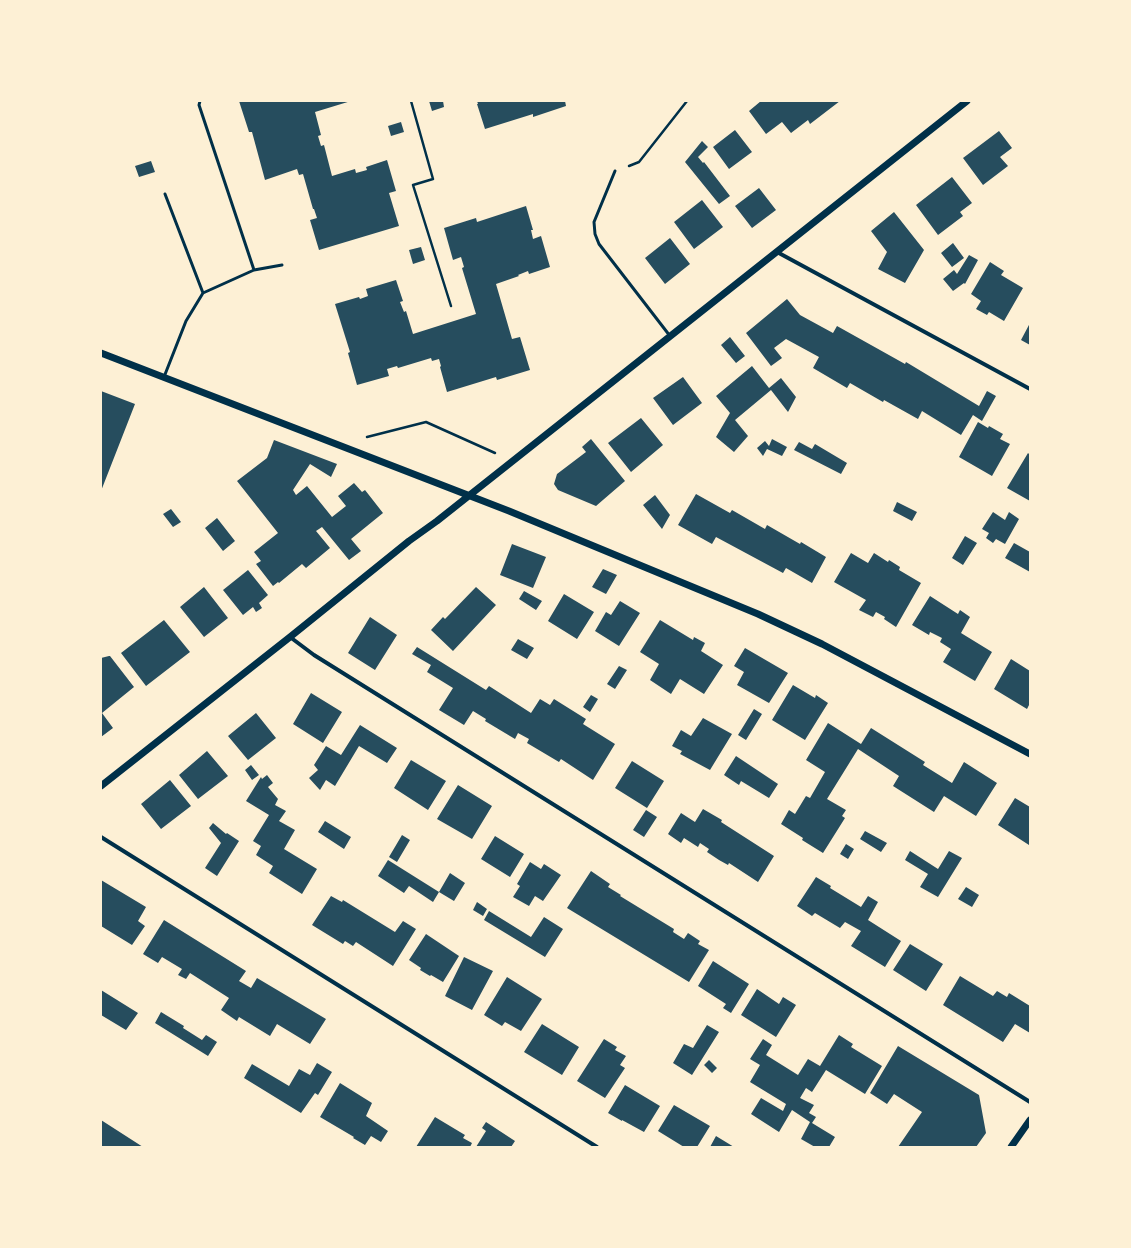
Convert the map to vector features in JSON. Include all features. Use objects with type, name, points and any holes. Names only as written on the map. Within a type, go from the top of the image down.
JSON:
[{"type":"street","points":[[101,786],[967,101]]},
{"type":"street","points":[[776,251],[1030,389]]},
{"type":"street","points":[[101,352],[468,496],[510,511],[758,614],[822,644],[1030,754]]},
{"type":"street","points":[[290,637],[314,655],[1030,1102]]},
{"type":"street","points":[[101,837],[597,1147]]},
{"type":"street","points":[[1011,1147],[1030,1120]]},
{"type":"lane","points":[[200,101],[199,105],[254,270]]},
{"type":"lane","points":[[615,171],[594,222],[595,234],[599,244],[670,336]]},
{"type":"lane","points":[[165,194],[203,293]]},
{"type":"lane","points":[[164,377],[186,322],[203,293],[254,270],[282,265]]},
{"type":"path","points":[[411,101],[433,179],[413,185],[450,306]]},
{"type":"path","points":[[615,171],[640,162],[687,101]]},
{"type":"path","points":[[338,444],[426,422],[512,461]]},
{"type":"building","points":[[239,101],[351,101],[315,112],[321,135],[318,136],[321,146],[324,145],[332,176],[355,169],[356,173],[367,170],[366,167],[387,160],[396,191],[389,193],[399,226],[319,250],[310,220],[317,218],[303,174],[299,175],[297,169],[265,180],[252,132],[249,132]]},
{"type":"building","points":[[429,101],[443,101],[444,107],[432,111]]},
{"type":"building","points":[[477,101],[565,101],[566,106],[533,117],[533,114],[485,129]]},
{"type":"building","points":[[761,101],[840,101],[810,124],[808,120],[791,133],[782,122],[766,134],[749,111]]},
{"type":"building","points":[[401,122],[404,132],[391,136],[388,126]]},
{"type":"building","points":[[735,130],[752,152],[729,169],[713,147]]},
{"type":"building","points":[[999,131],[1012,148],[1000,157],[1008,166],[983,185],[963,158]]},
{"type":"building","points":[[702,141],[708,147],[698,157],[703,163],[704,162],[730,196],[719,204],[685,162]]},
{"type":"building","points":[[151,161],[155,172],[139,177],[135,166]]},
{"type":"building","points":[[952,177],[972,203],[960,212],[963,216],[938,235],[916,205]]},
{"type":"building","points":[[759,188],[776,210],[752,228],[735,206]]},
{"type":"building","points":[[702,200],[723,227],[694,249],[674,222]]},
{"type":"building","points":[[526,206],[533,230],[531,230],[533,239],[541,236],[550,267],[529,274],[528,271],[518,275],[519,276],[496,284],[512,339],[520,337],[530,370],[497,380],[496,377],[447,392],[439,359],[432,361],[431,358],[398,368],[397,366],[387,369],[389,376],[357,385],[348,353],[350,352],[335,304],[368,296],[366,289],[396,280],[403,301],[400,302],[404,312],[406,311],[413,334],[476,314],[462,268],[464,267],[461,257],[453,260],[444,228],[476,218],[477,222]]},
{"type":"building","points":[[894,212],[924,250],[905,283],[878,269],[887,252],[871,231]]},
{"type":"building","points":[[670,238],[690,264],[665,284],[645,258]]},
{"type":"building","points":[[953,243],[964,258],[952,267],[941,253]]},
{"type":"building","points":[[421,247],[425,260],[413,264],[409,250]]},
{"type":"building","points":[[969,255],[978,260],[965,284],[964,283],[953,291],[943,279],[954,270],[957,274]]},
{"type":"building","points":[[990,262],[1004,271],[1001,275],[1023,288],[1004,321],[989,312],[987,315],[976,309],[981,301],[971,294]]},
{"type":"building","points":[[787,299],[800,315],[833,333],[837,326],[905,364],[906,362],[979,406],[987,391],[996,396],[982,421],[973,415],[961,435],[922,411],[918,419],[884,400],[883,402],[850,383],[847,388],[813,368],[819,357],[786,339],[774,348],[782,358],[771,366],[746,333]]},
{"type":"building","points":[[1030,323],[1030,345],[1021,340]]},
{"type":"building","points":[[730,337],[745,356],[736,363],[721,345]]},
{"type":"building","points":[[752,366],[769,388],[781,378],[796,397],[788,412],[771,390],[735,420],[748,436],[734,452],[716,437],[730,413],[716,396]]},
{"type":"building","points":[[683,377],[702,403],[673,425],[653,398]]},
{"type":"building","points":[[101,391],[135,404],[101,491]]},
{"type":"building","points":[[641,418],[663,445],[631,472],[608,443]]},
{"type":"building","points":[[978,422],[1003,434],[1000,439],[1010,444],[992,476],[959,457]]},
{"type":"building","points":[[591,439],[625,481],[596,506],[558,490],[554,484],[557,474],[586,452],[582,447]]},
{"type":"building","points":[[772,439],[787,447],[782,456],[767,449],[763,456],[757,448],[765,441],[769,446]]},
{"type":"building","points":[[274,440],[337,464],[331,477],[310,464],[293,490],[296,495],[307,486],[332,517],[346,506],[338,496],[354,483],[362,492],[365,490],[383,513],[351,539],[361,551],[349,560],[322,527],[316,531],[330,548],[306,568],[302,564],[279,583],[278,582],[273,586],[256,564],[261,561],[254,552],[278,533],[237,481],[267,458]]},
{"type":"building","points":[[799,442],[812,449],[815,444],[847,463],[841,474],[794,450]]},
{"type":"building","points":[[1028,453],[1030,455],[1030,501],[1007,488]]},
{"type":"building","points":[[696,494],[730,513],[732,510],[765,529],[767,525],[800,544],[801,542],[826,557],[812,583],[786,568],[783,573],[716,537],[712,544],[678,525]]},
{"type":"building","points":[[655,495],[670,515],[662,529],[643,505]]},
{"type":"building","points":[[897,502],[917,512],[912,521],[893,511]]},
{"type":"building","points":[[171,509],[181,522],[173,527],[163,514]]},
{"type":"building","points":[[993,512],[1005,520],[1009,512],[1019,519],[1005,544],[996,539],[993,543],[986,538],[989,533],[982,529]]},
{"type":"building","points":[[217,518],[235,541],[223,551],[205,528]]},
{"type":"building","points":[[965,536],[977,543],[963,565],[952,558]]},
{"type":"building","points":[[1014,543],[1030,552],[1030,572],[1005,558]]},
{"type":"building","points":[[512,544],[546,557],[533,588],[500,575]]},
{"type":"building","points":[[851,553],[868,563],[874,553],[888,562],[889,560],[900,567],[899,570],[921,583],[896,627],[884,619],[885,617],[876,612],[873,617],[859,610],[866,600],[834,582]]},
{"type":"building","points":[[603,569],[617,575],[606,594],[592,587]]},
{"type":"building","points":[[248,570],[268,595],[259,603],[262,608],[256,612],[253,607],[243,615],[223,590]]},
{"type":"building","points":[[204,587],[228,618],[204,637],[180,607]]},
{"type":"building","points":[[476,587],[496,605],[453,651],[431,630],[443,617],[445,619]]},
{"type":"building","points":[[524,591],[542,601],[536,610],[519,599]]},
{"type":"building","points":[[564,594],[594,612],[577,639],[548,621]]},
{"type":"building","points":[[930,596],[958,614],[960,610],[970,617],[961,633],[992,652],[975,681],[943,662],[951,649],[940,642],[942,638],[930,632],[929,635],[912,625]]},
{"type":"building","points":[[620,601],[640,613],[619,646],[595,631],[606,612],[611,615]]},
{"type":"building","points":[[370,617],[397,635],[375,670],[348,653]]},
{"type":"building","points":[[164,620],[190,652],[146,686],[121,653]]},
{"type":"building","points":[[660,620],[693,640],[694,637],[705,643],[701,651],[723,665],[704,694],[680,679],[671,694],[650,680],[659,664],[640,652]]},
{"type":"building","points":[[518,639],[534,648],[527,659],[511,650]]},
{"type":"building","points":[[417,647],[486,690],[489,686],[531,713],[540,699],[550,705],[554,699],[586,719],[583,724],[615,744],[593,780],[561,759],[559,762],[527,743],[529,739],[518,733],[515,739],[485,721],[486,719],[473,711],[464,725],[439,710],[453,688],[427,672],[431,665],[412,654]]},
{"type":"building","points":[[745,648],[788,673],[769,703],[737,685],[744,672],[734,666]]},
{"type":"building","points":[[110,656],[134,687],[102,713],[113,728],[101,737],[101,658]]},
{"type":"building","points":[[1011,659],[1030,671],[1030,703],[1027,709],[994,689]]},
{"type":"building","points":[[619,666],[627,670],[615,689],[607,684]]},
{"type":"building","points":[[793,685],[815,698],[816,695],[828,703],[805,740],[772,720]]},
{"type":"building","points":[[311,693],[342,712],[323,743],[293,724]]},
{"type":"building","points":[[591,695],[598,699],[590,712],[583,707]]},
{"type":"building","points":[[754,709],[762,714],[746,740],[738,735]]},
{"type":"building","points":[[256,713],[276,738],[248,760],[228,736]]},
{"type":"building","points":[[703,718],[732,734],[710,770],[680,754],[682,751],[672,746],[681,730],[691,736]]},
{"type":"building","points":[[828,723],[861,744],[871,728],[925,762],[923,765],[952,783],[964,762],[997,783],[976,816],[944,796],[934,812],[893,786],[899,776],[858,749],[827,799],[846,810],[842,816],[845,818],[823,853],[802,840],[803,838],[781,824],[789,810],[795,814],[806,796],[810,798],[825,772],[806,760]]},
{"type":"building","points":[[360,725],[397,748],[387,763],[359,746],[335,786],[326,780],[320,790],[309,778],[318,770],[314,765],[326,746],[341,755]]},
{"type":"building","points":[[207,751],[228,776],[198,799],[179,775]]},
{"type":"building","points":[[736,756],[778,784],[769,798],[741,781],[739,785],[724,775]]},
{"type":"building","points":[[411,760],[446,781],[428,810],[394,788]]},
{"type":"building","points":[[632,761],[664,781],[647,808],[615,788]]},
{"type":"building","points":[[251,765],[259,775],[252,780],[245,770]]},
{"type":"building","points":[[267,775],[273,783],[268,787],[278,799],[275,805],[286,811],[279,821],[295,830],[284,849],[317,869],[302,894],[269,873],[273,866],[256,855],[261,846],[253,841],[269,815],[246,801],[261,777],[262,779]]},
{"type":"building","points":[[170,780],[191,806],[161,829],[141,804]]},
{"type":"building","points":[[458,785],[492,806],[472,839],[437,819]]},
{"type":"building","points":[[1015,798],[1030,807],[1029,845],[998,825]]},
{"type":"building","points":[[703,809],[722,820],[721,822],[774,856],[758,882],[729,863],[728,865],[707,852],[709,849],[700,843],[698,847],[684,838],[681,843],[668,834],[681,813],[695,822]]},
{"type":"building","points":[[646,810],[657,817],[644,837],[633,830]]},
{"type":"building","points":[[325,821],[351,837],[344,849],[318,832]]},
{"type":"building","points":[[213,823],[226,834],[227,833],[239,841],[217,876],[205,868],[221,843],[209,828]]},
{"type":"building","points":[[865,831],[887,843],[881,852],[860,839]]},
{"type":"building","points":[[402,835],[410,840],[397,862],[389,857]]},
{"type":"building","points":[[495,836],[524,854],[510,877],[481,859]]},
{"type":"building","points":[[846,844],[854,849],[848,859],[840,854]]},
{"type":"building","points":[[910,851],[938,869],[949,851],[962,858],[938,897],[920,887],[928,874],[905,860]]},
{"type":"building","points":[[388,860],[439,892],[433,902],[409,886],[404,893],[378,876]]},
{"type":"building","points":[[530,862],[541,869],[544,864],[561,875],[543,901],[535,896],[529,906],[513,897],[520,886],[517,884]]},
{"type":"building","points":[[591,871],[610,884],[608,887],[621,895],[620,896],[674,929],[673,932],[684,939],[688,933],[700,941],[698,944],[709,950],[689,982],[567,908]]},
{"type":"building","points":[[450,873],[465,883],[454,901],[439,892]]},
{"type":"building","points":[[816,877],[831,886],[830,888],[861,907],[868,896],[878,902],[868,920],[901,941],[885,967],[851,946],[861,931],[845,922],[840,928],[815,913],[812,916],[797,906]]},
{"type":"building","points":[[101,880],[146,907],[138,921],[145,926],[132,945],[101,926]]},
{"type":"building","points":[[966,887],[979,895],[972,907],[958,899]]},
{"type":"building","points":[[331,896],[342,902],[343,900],[395,932],[403,921],[416,929],[393,966],[356,942],[353,946],[345,941],[343,944],[312,925]]},
{"type":"building","points":[[477,902],[487,909],[483,916],[473,910]]},
{"type":"building","points":[[489,911],[531,937],[544,917],[563,929],[545,957],[484,920]]},
{"type":"building","points":[[164,920],[246,971],[239,981],[251,988],[257,978],[326,1019],[310,1044],[277,1024],[270,1036],[239,1017],[237,1021],[221,1010],[229,998],[190,973],[186,979],[178,975],[182,969],[162,957],[158,963],[143,954]]},
{"type":"building","points":[[426,934],[459,956],[443,982],[420,970],[421,968],[409,960]]},
{"type":"building","points":[[910,944],[943,964],[926,991],[893,970]]},
{"type":"building","points":[[464,957],[493,971],[472,1010],[445,996]]},
{"type":"building","points":[[713,961],[749,984],[731,1013],[723,1008],[726,1004],[698,986]]},
{"type":"building","points":[[960,976],[993,996],[997,991],[1007,997],[1009,993],[1030,1006],[1030,1033],[1015,1024],[1003,1042],[943,1005]]},
{"type":"building","points":[[507,977],[542,999],[521,1031],[505,1022],[502,1026],[484,1015]]},
{"type":"building","points":[[757,989],[779,1004],[783,997],[796,1005],[776,1037],[741,1015]]},
{"type":"building","points":[[101,990],[138,1013],[126,1030],[101,1015]]},
{"type":"building","points":[[161,1012],[184,1026],[183,1028],[202,1040],[206,1035],[217,1042],[208,1056],[155,1023]]},
{"type":"building","points":[[542,1024],[579,1047],[562,1075],[524,1052]]},
{"type":"building","points":[[707,1025],[719,1032],[692,1075],[673,1063],[684,1044],[693,1048]]},
{"type":"building","points":[[839,1035],[853,1044],[851,1047],[882,1066],[865,1094],[826,1070],[812,1092],[806,1088],[800,1098],[814,1105],[809,1113],[816,1117],[812,1123],[835,1137],[829,1147],[815,1147],[801,1139],[810,1122],[792,1110],[779,1132],[751,1114],[761,1098],[783,1111],[786,1104],[750,1082],[760,1065],[750,1059],[763,1039],[772,1045],[766,1055],[798,1075],[808,1059],[820,1066]]},
{"type":"building","points":[[604,1039],[617,1047],[615,1050],[626,1056],[620,1065],[625,1068],[605,1098],[577,1081]]},
{"type":"building","points":[[898,1046],[979,1095],[986,1133],[976,1147],[898,1147],[922,1112],[894,1094],[887,1104],[870,1093]]},
{"type":"building","points":[[709,1060],[717,1068],[712,1073],[704,1065]]},
{"type":"building","points":[[317,1063],[332,1072],[318,1095],[315,1093],[301,1113],[244,1078],[252,1064],[289,1086],[299,1069],[310,1075]]},
{"type":"building","points":[[340,1083],[372,1103],[366,1116],[388,1131],[381,1142],[371,1136],[365,1145],[320,1117]]},
{"type":"building","points":[[625,1085],[660,1106],[644,1132],[608,1113]]},
{"type":"building","points":[[674,1105],[710,1126],[697,1147],[684,1147],[658,1131]]},
{"type":"building","points":[[435,1117],[465,1135],[463,1138],[472,1143],[470,1147],[416,1147]]},
{"type":"building","points":[[101,1120],[143,1147],[101,1147]]},
{"type":"building","points":[[486,1122],[515,1141],[511,1147],[476,1147],[486,1131],[482,1128]]},
{"type":"building","points":[[716,1136],[734,1147],[710,1147]]}]
